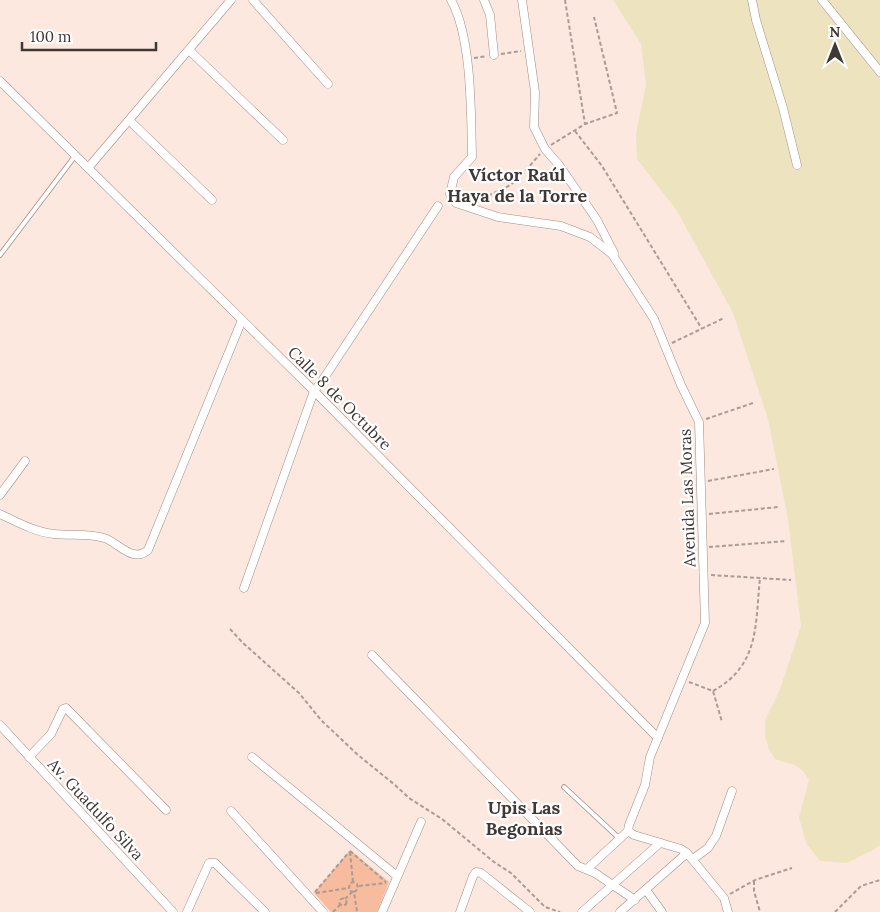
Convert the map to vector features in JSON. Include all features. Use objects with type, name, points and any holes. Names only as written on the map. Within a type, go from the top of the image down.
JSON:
[{"type":"street","points":[[88,168],[231,0]]},
{"type":"street","points":[[252,0],[328,84]]},
{"type":"street","name":"Avenida Las Moras","points":[[451,0],[460,25],[466,52],[472,157],[454,177],[450,194],[456,203],[498,217],[561,226],[590,237],[612,254],[654,319],[681,385],[699,422],[705,623],[650,757],[645,785],[628,831]]},
{"type":"street","points":[[484,0],[490,16],[494,55]]},
{"type":"street","points":[[522,0],[535,92],[534,127],[545,149],[559,165],[597,220],[619,264]]},
{"type":"street","points":[[752,0],[797,164]]},
{"type":"street","points":[[822,0],[880,72]]},
{"type":"street","points":[[189,50],[283,140]]},
{"type":"street","name":"Calle 8 de Octubre","points":[[0,81],[314,391],[658,738]]},
{"type":"street","points":[[129,120],[212,200]]},
{"type":"street","points":[[244,588],[314,391],[438,206]]},
{"type":"street","points":[[0,514],[28,527],[52,534],[105,538],[125,551],[143,555],[148,550],[242,320]]},
{"type":"street","points":[[0,495],[25,461]]},
{"type":"street","points":[[372,656],[578,866],[587,869],[635,900]]},
{"type":"street","points":[[29,757],[51,734],[63,709],[66,708],[166,810]]},
{"type":"street","name":"Av. Guadulfo Silva","points":[[0,726],[173,912]]},
{"type":"street","points":[[252,757],[397,876]]},
{"type":"street","points":[[620,912],[690,856],[708,848],[716,836],[732,791]]},
{"type":"street","points":[[231,812],[323,912]]},
{"type":"street","points":[[382,912],[421,822]]},
{"type":"street","points":[[587,869],[628,831],[634,835],[681,849],[690,856],[724,898],[728,912]]},
{"type":"street","points":[[582,912],[660,843]]},
{"type":"street","points":[[187,912],[209,863],[212,862],[265,912]]},
{"type":"street","points":[[460,912],[476,872],[481,873],[530,912]]},
{"type":"street","points":[[646,890],[662,912]]},
{"type":"lane","points":[[0,255],[76,156]]},
{"type":"lane","points":[[564,787],[620,839]]},
{"type":"path","points":[[565,0],[585,124]]},
{"type":"path","points":[[594,17],[617,113]]},
{"type":"path","points":[[575,130],[602,166],[702,329]]},
{"type":"path","points":[[665,346],[724,318]]},
{"type":"path","points":[[699,422],[753,403]]},
{"type":"path","points":[[701,482],[774,469]]},
{"type":"path","points":[[701,514],[778,508]]},
{"type":"path","points":[[702,547],[786,541]]},
{"type":"path","points":[[703,574],[791,580]]},
{"type":"path","points":[[713,692],[722,686],[742,666],[750,652],[760,578]]},
{"type":"path","points":[[230,629],[242,643],[299,693],[321,720],[408,798],[442,819],[494,862],[511,873],[545,907],[560,912]]},
{"type":"path","points":[[682,679],[713,692]]},
{"type":"path","points":[[713,692],[722,722]]},
{"type":"path","points":[[357,842],[314,893],[348,888],[353,892],[357,912]]},
{"type":"path","points":[[350,851],[353,882],[358,886]]},
{"type":"path","points":[[350,851],[388,883]]},
{"type":"path","points":[[724,898],[754,881],[792,868]]},
{"type":"path","points":[[836,912],[861,886],[880,880]]},
{"type":"path","points":[[754,881],[754,891],[760,912]]},
{"type":"path","points":[[348,888],[350,883],[353,882]]},
{"type":"path","points":[[358,886],[388,883]]},
{"type":"path","points":[[385,890],[388,883]]},
{"type":"path","points":[[341,904],[340,900],[345,899],[358,889],[358,886]]},
{"type":"path","points":[[333,912],[341,904],[346,904],[345,899]]},
{"type":"shaded area","points":[[350,850],[389,882],[377,912],[331,912],[314,893]]},
{"type":"sand","points":[[613,0],[880,0],[880,845],[847,863],[820,861],[806,843],[799,817],[809,780],[803,771],[795,765],[775,759],[769,750],[765,735],[765,720],[779,692],[801,626],[788,519],[768,419],[733,313],[677,211],[637,159],[636,134],[646,85],[641,44]]},
{"type":"district","name":"Víctor Raúl Haya de la Torre","points":[[517,184]]},
{"type":"district","name":"Upis Las Begonias","points":[[524,818]]}]
